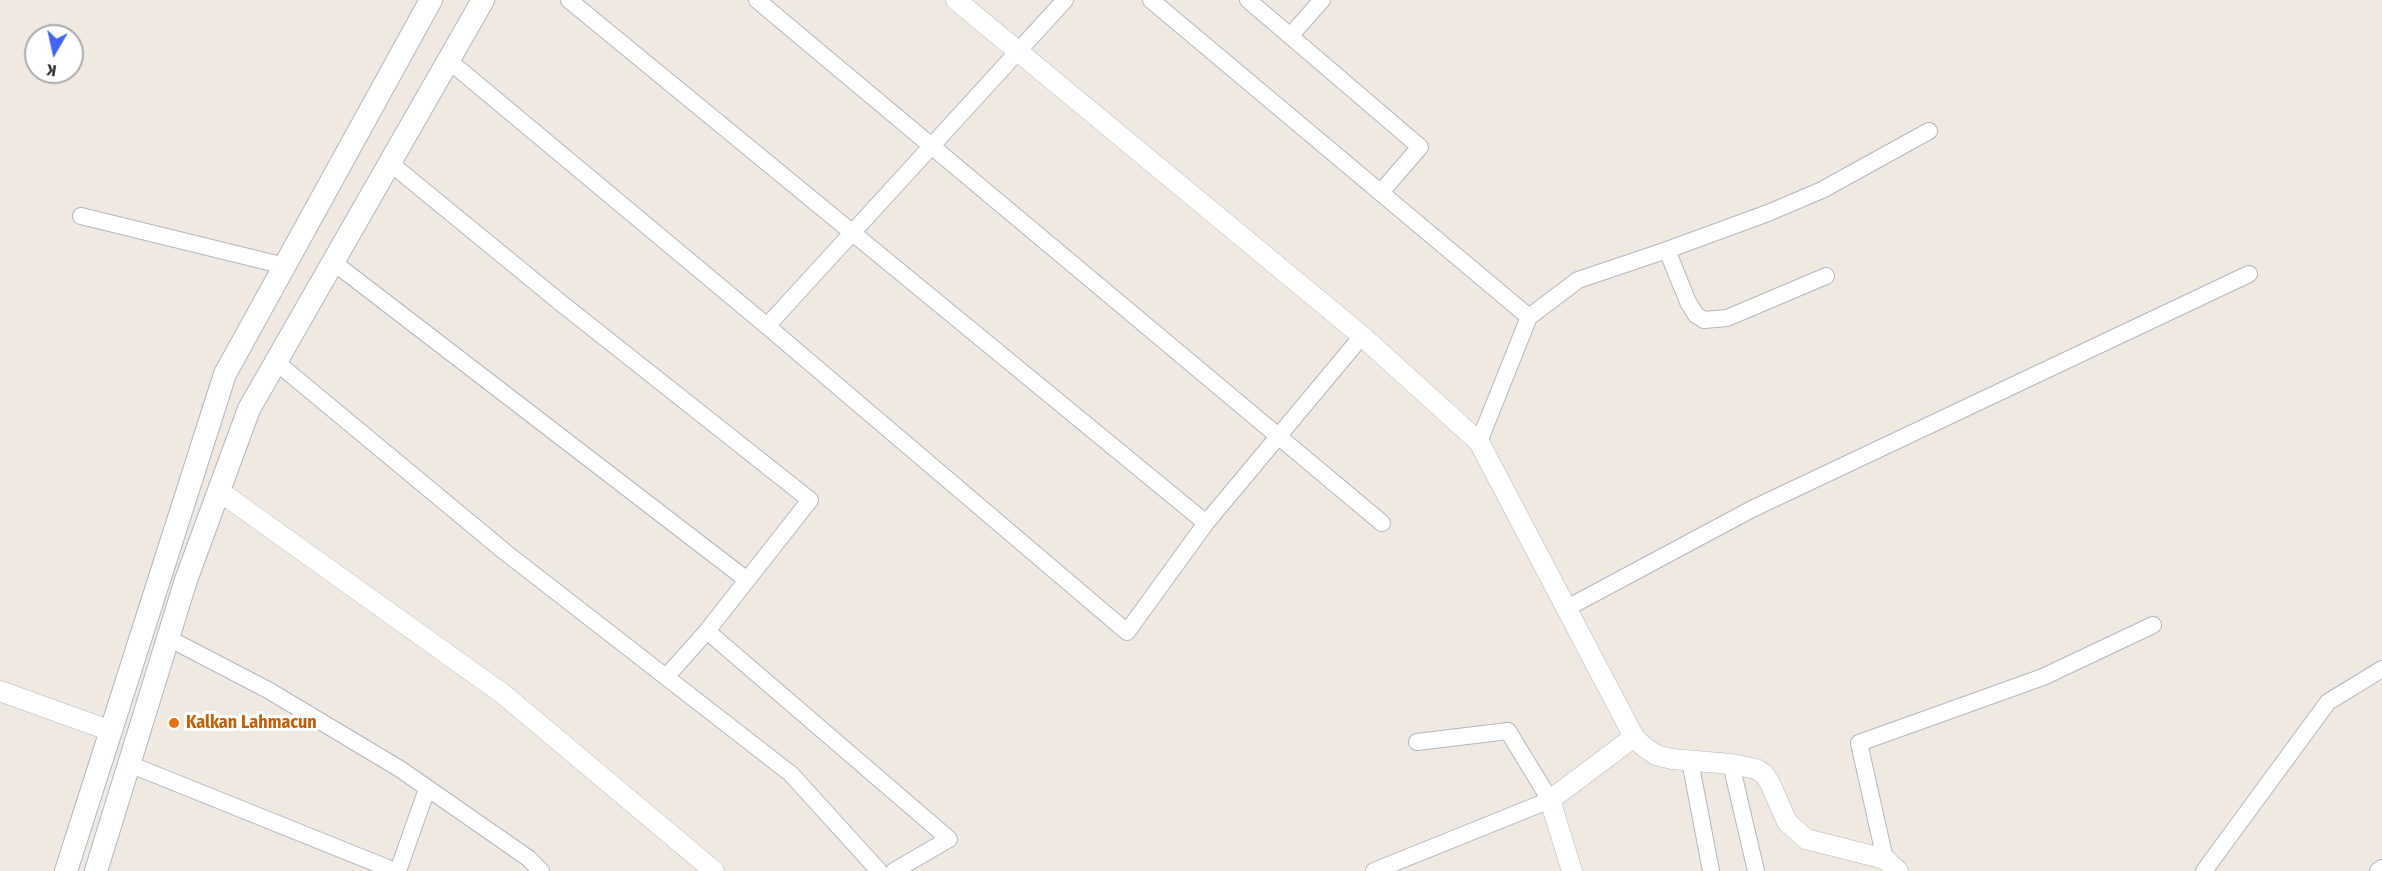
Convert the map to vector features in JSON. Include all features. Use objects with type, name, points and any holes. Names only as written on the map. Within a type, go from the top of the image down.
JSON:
[{"type":"main road","points":[[66,871],[225,374],[431,0]]},
{"type":"main road","points":[[96,871],[186,580],[249,409],[483,0]]},
{"type":"street","points":[[569,0],[1206,523]]},
{"type":"street","points":[[757,0],[1382,523]]},
{"type":"street","points":[[956,0],[1362,336],[1479,442],[1634,737],[1656,755],[1756,769],[1764,774],[1770,783],[1787,822],[1806,839],[1891,865]]},
{"type":"street","points":[[767,326],[1065,0]]},
{"type":"street","points":[[1151,0],[1529,317]]},
{"type":"street","points":[[1248,0],[1420,147],[1381,192]]},
{"type":"street","points":[[1291,35],[1322,0]]},
{"type":"street","points":[[448,60],[767,326],[1127,632],[1206,523],[1362,336]]},
{"type":"street","points":[[1479,442],[1529,317],[1578,280],[1667,250],[1822,190],[1929,131]]},
{"type":"street","points":[[390,163],[570,310],[810,500],[707,630],[666,677]]},
{"type":"street","points":[[81,216],[285,266]]},
{"type":"street","points":[[1667,250],[1688,302],[1696,315],[1704,320],[1727,318],[1826,276]]},
{"type":"street","points":[[333,262],[747,580]]},
{"type":"street","points":[[1567,608],[1752,509],[2249,274]]},
{"type":"street","points":[[276,363],[505,552],[791,774],[879,871]]},
{"type":"street","points":[[219,491],[502,694],[714,871]]},
{"type":"street","points":[[1891,865],[1859,743],[2043,677],[2153,625]]},
{"type":"street","points":[[707,630],[949,839],[894,871]]},
{"type":"street","points":[[168,638],[268,690],[400,769],[528,858],[541,871]]},
{"type":"street","points":[[2204,871],[2328,702],[2382,669]]},
{"type":"street","points":[[0,691],[111,731]]},
{"type":"street","points":[[1417,742],[1508,731],[1550,800],[1572,871]]},
{"type":"street","points":[[1374,871],[1550,800],[1634,737]]},
{"type":"street","points":[[1690,761],[1711,871]]},
{"type":"street","points":[[129,764],[397,871],[428,789]]},
{"type":"street","points":[[1731,764],[1756,871]]},
{"type":"street","points":[[2378,871],[2382,868]]},
{"type":"place","name":"Kalkan Lahmacun","points":[[174,723]]}]
